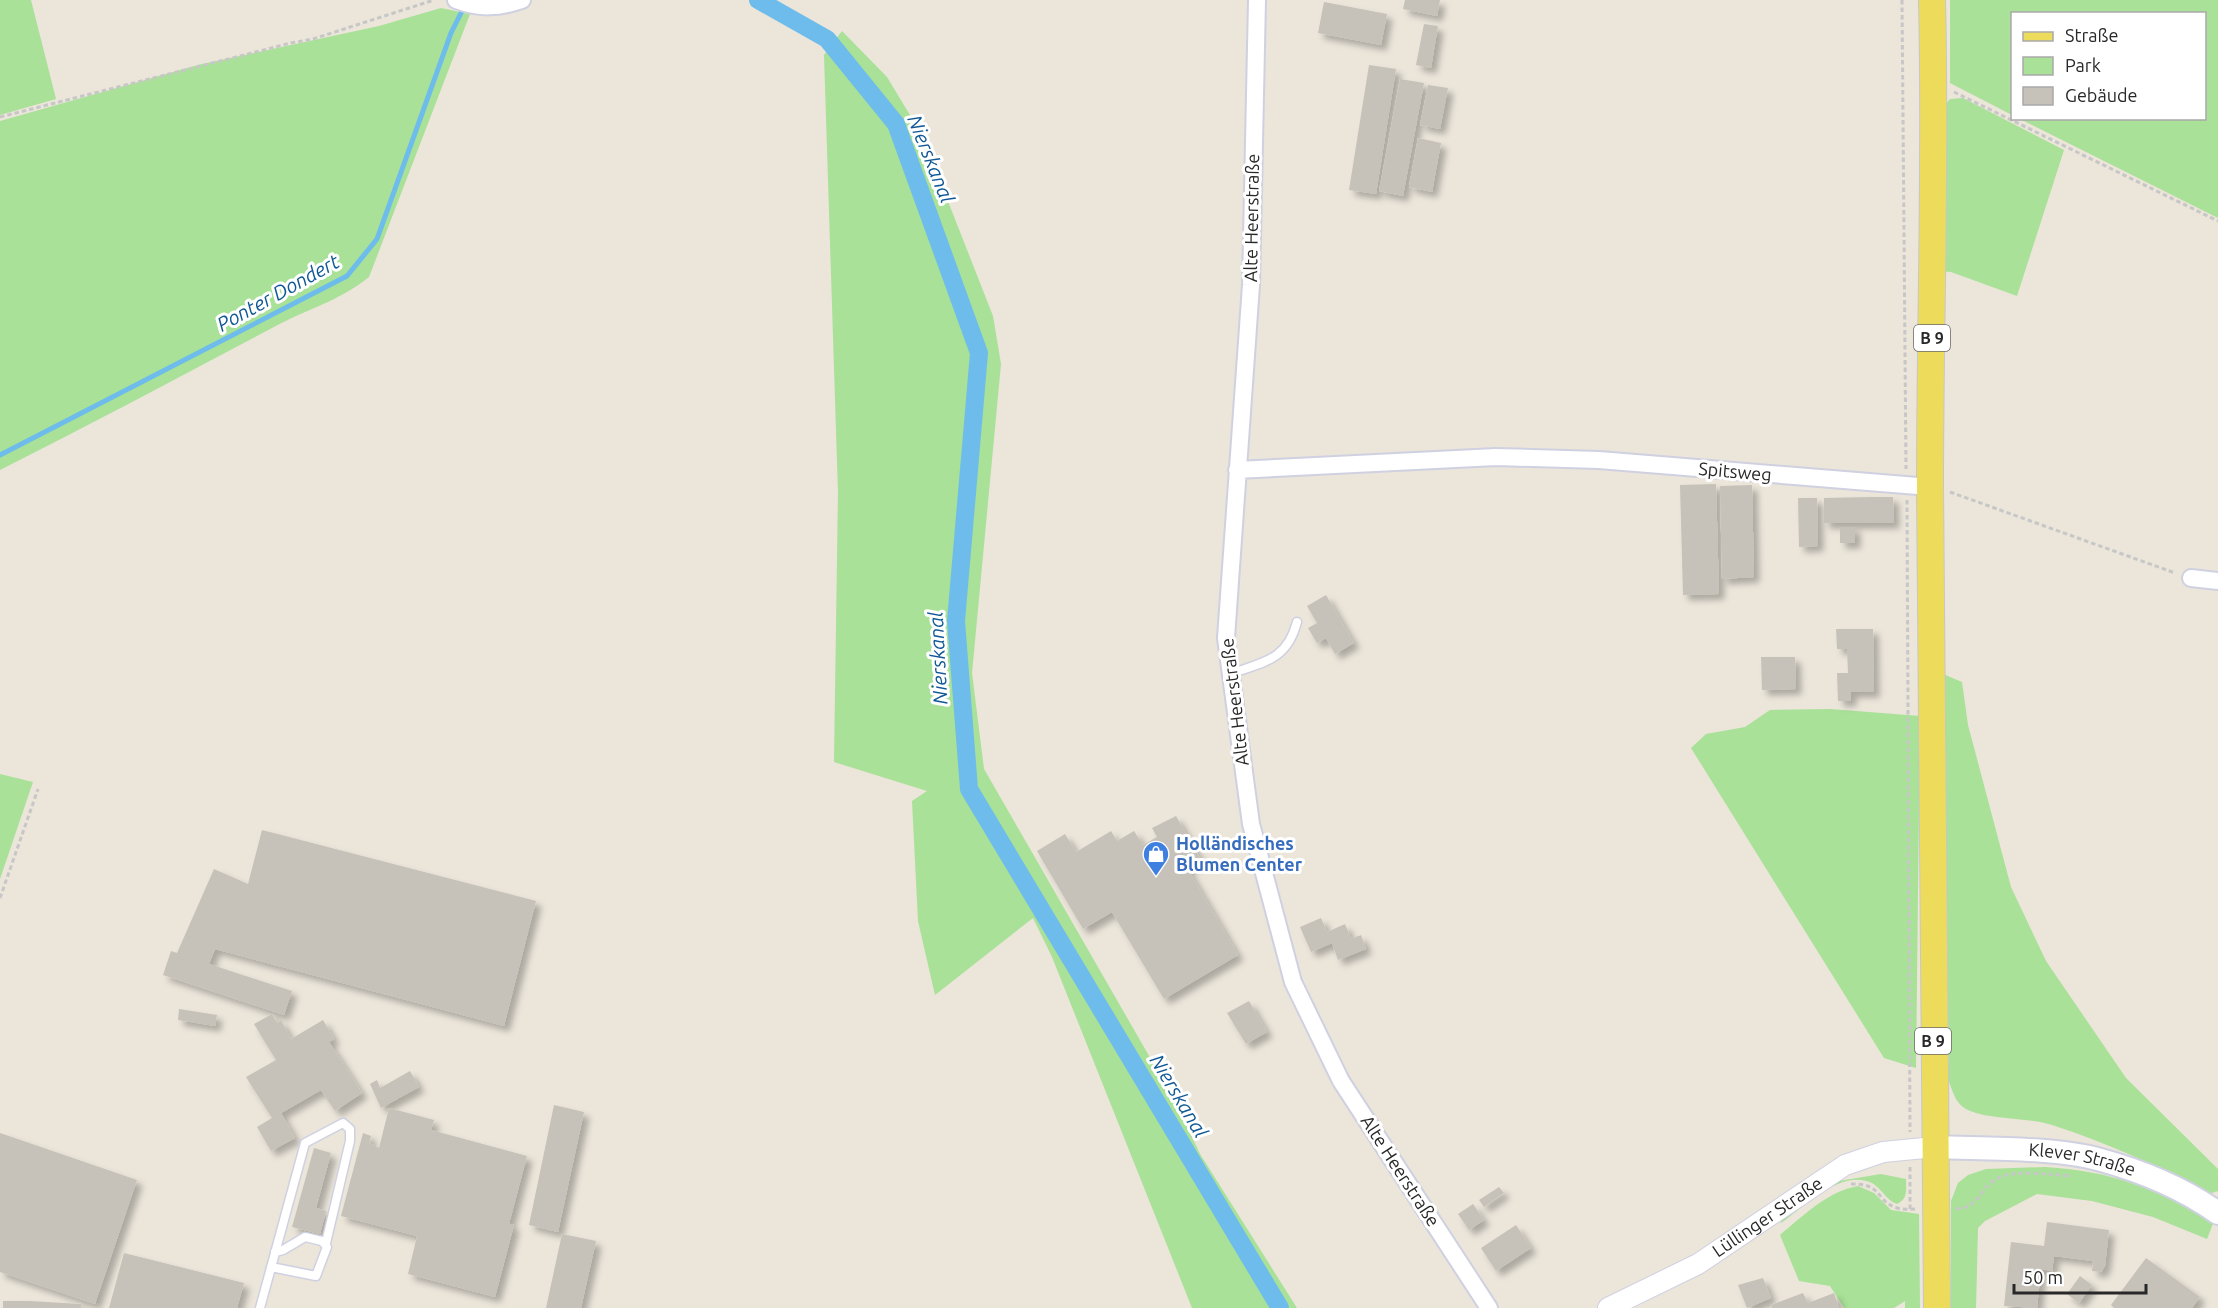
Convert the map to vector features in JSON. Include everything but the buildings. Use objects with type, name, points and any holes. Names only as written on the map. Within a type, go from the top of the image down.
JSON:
[{"type":"main road","name":"B 9","points":[[1932,0],[1934,89],[1918,485],[1923,1148],[1937,1210],[1937,1308]]},
{"type":"main road","name":"Klever Straße","points":[[1923,1148],[2071,1154],[2100,1160],[2166,1184],[2218,1213]]},
{"type":"street","points":[[457,0],[478,8],[503,6],[522,0]]},
{"type":"street","name":"Alte Heerstraße","points":[[1257,0],[1251,285],[1226,638],[1251,824],[1293,982],[1341,1081],[1489,1308]]},
{"type":"street","name":"Spitsweg","points":[[1237,470],[1341,467],[1496,457],[1599,460],[1793,478],[1918,485]]},
{"type":"street","points":[[2191,578],[2218,581]]},
{"type":"street","name":"Lüllinger Straße","points":[[1608,1308],[1698,1264],[1845,1165],[1883,1152],[1923,1148]]},
{"type":"lane","points":[[1230,674],[1275,658],[1288,646],[1298,622]]},
{"type":"lane","points":[[260,1308],[275,1252],[305,1143],[343,1123],[350,1129],[350,1141],[319,1272],[316,1276],[271,1267]]},
{"type":"lane","points":[[275,1252],[305,1237],[326,1243]]},
{"type":"path","points":[[0,117],[313,39],[434,0]]},
{"type":"path","points":[[1902,0],[1918,485],[1923,1148],[1910,1209]]},
{"type":"path","points":[[1934,89],[1958,93],[2011,119]]},
{"type":"path","points":[[2013,120],[2218,221]]},
{"type":"path","points":[[1918,485],[2191,578]]},
{"type":"path","points":[[0,898],[38,789]]},
{"type":"path","points":[[1864,1184],[1879,1192],[1892,1205],[1910,1209],[1937,1210],[1963,1209],[1975,1203],[1997,1178],[2022,1173],[2076,1176]]},
{"type":"green space","points":[[0,0],[31,0],[56,99],[0,115]]},
{"type":"green space","points":[[1950,0],[2218,0],[2218,218],[2022,120],[2206,120],[2206,12],[2011,12],[2011,114],[1950,83]]},
{"type":"green space","points":[[441,8],[470,14],[369,277],[346,293],[284,322],[0,470],[0,121],[198,65],[379,26]]},
{"type":"green space","points":[[842,31],[887,77],[922,135],[993,316],[1001,364],[972,673],[984,769],[1175,1101],[1200,1154],[1297,1308],[1192,1308],[1052,957],[1033,918],[935,995],[918,921],[912,801],[927,791],[834,762],[838,493],[824,55]]},
{"type":"green space","points":[[1963,98],[2064,150],[2017,296],[1951,272],[1939,271],[1939,112],[1950,99]]},
{"type":"green space","points":[[1943,674],[1962,682],[1968,725],[2011,887],[2046,961],[2126,1078],[2218,1169],[2218,1191],[2209,1194],[2132,1156],[2052,1125],[1974,1113],[1963,1107],[1955,1097],[1949,1082]]},
{"type":"green space","points":[[1830,709],[1920,716],[1916,1068],[1884,1058],[1691,748],[1706,734],[1745,727],[1770,710]]},
{"type":"green space","points":[[0,774],[33,782],[0,879]]},
{"type":"green space","points":[[2045,1167],[2113,1177],[2152,1191],[2214,1221],[2207,1239],[2153,1217],[2092,1201],[2037,1194],[1985,1221],[1978,1228],[1976,1308],[1951,1308],[1951,1201],[1958,1183],[1968,1175],[1986,1169]]},
{"type":"green space","points":[[1881,1174],[1906,1179],[1906,1194],[1901,1202],[1897,1204],[1893,1202],[1872,1183],[1860,1180],[1848,1181],[1824,1191],[1781,1223],[1782,1218],[1839,1181]]},
{"type":"green space","points":[[1858,1186],[1874,1193],[1891,1210],[1919,1214],[1920,1308],[1905,1308],[1905,1301],[1894,1308],[1844,1308],[1830,1286],[1799,1281],[1780,1235],[1826,1199]]},
{"type":"waterway","name":"Nierskanal","points":[[758,0],[827,39],[896,124],[979,353],[956,621],[969,789],[1280,1308]]},
{"type":"waterway","name":"Ponter Dondert","points":[[0,455],[347,276],[377,239],[451,33],[462,11]]},
{"type":"place","name":"Holländisches Blumen Center","points":[[1156,877]]}]
